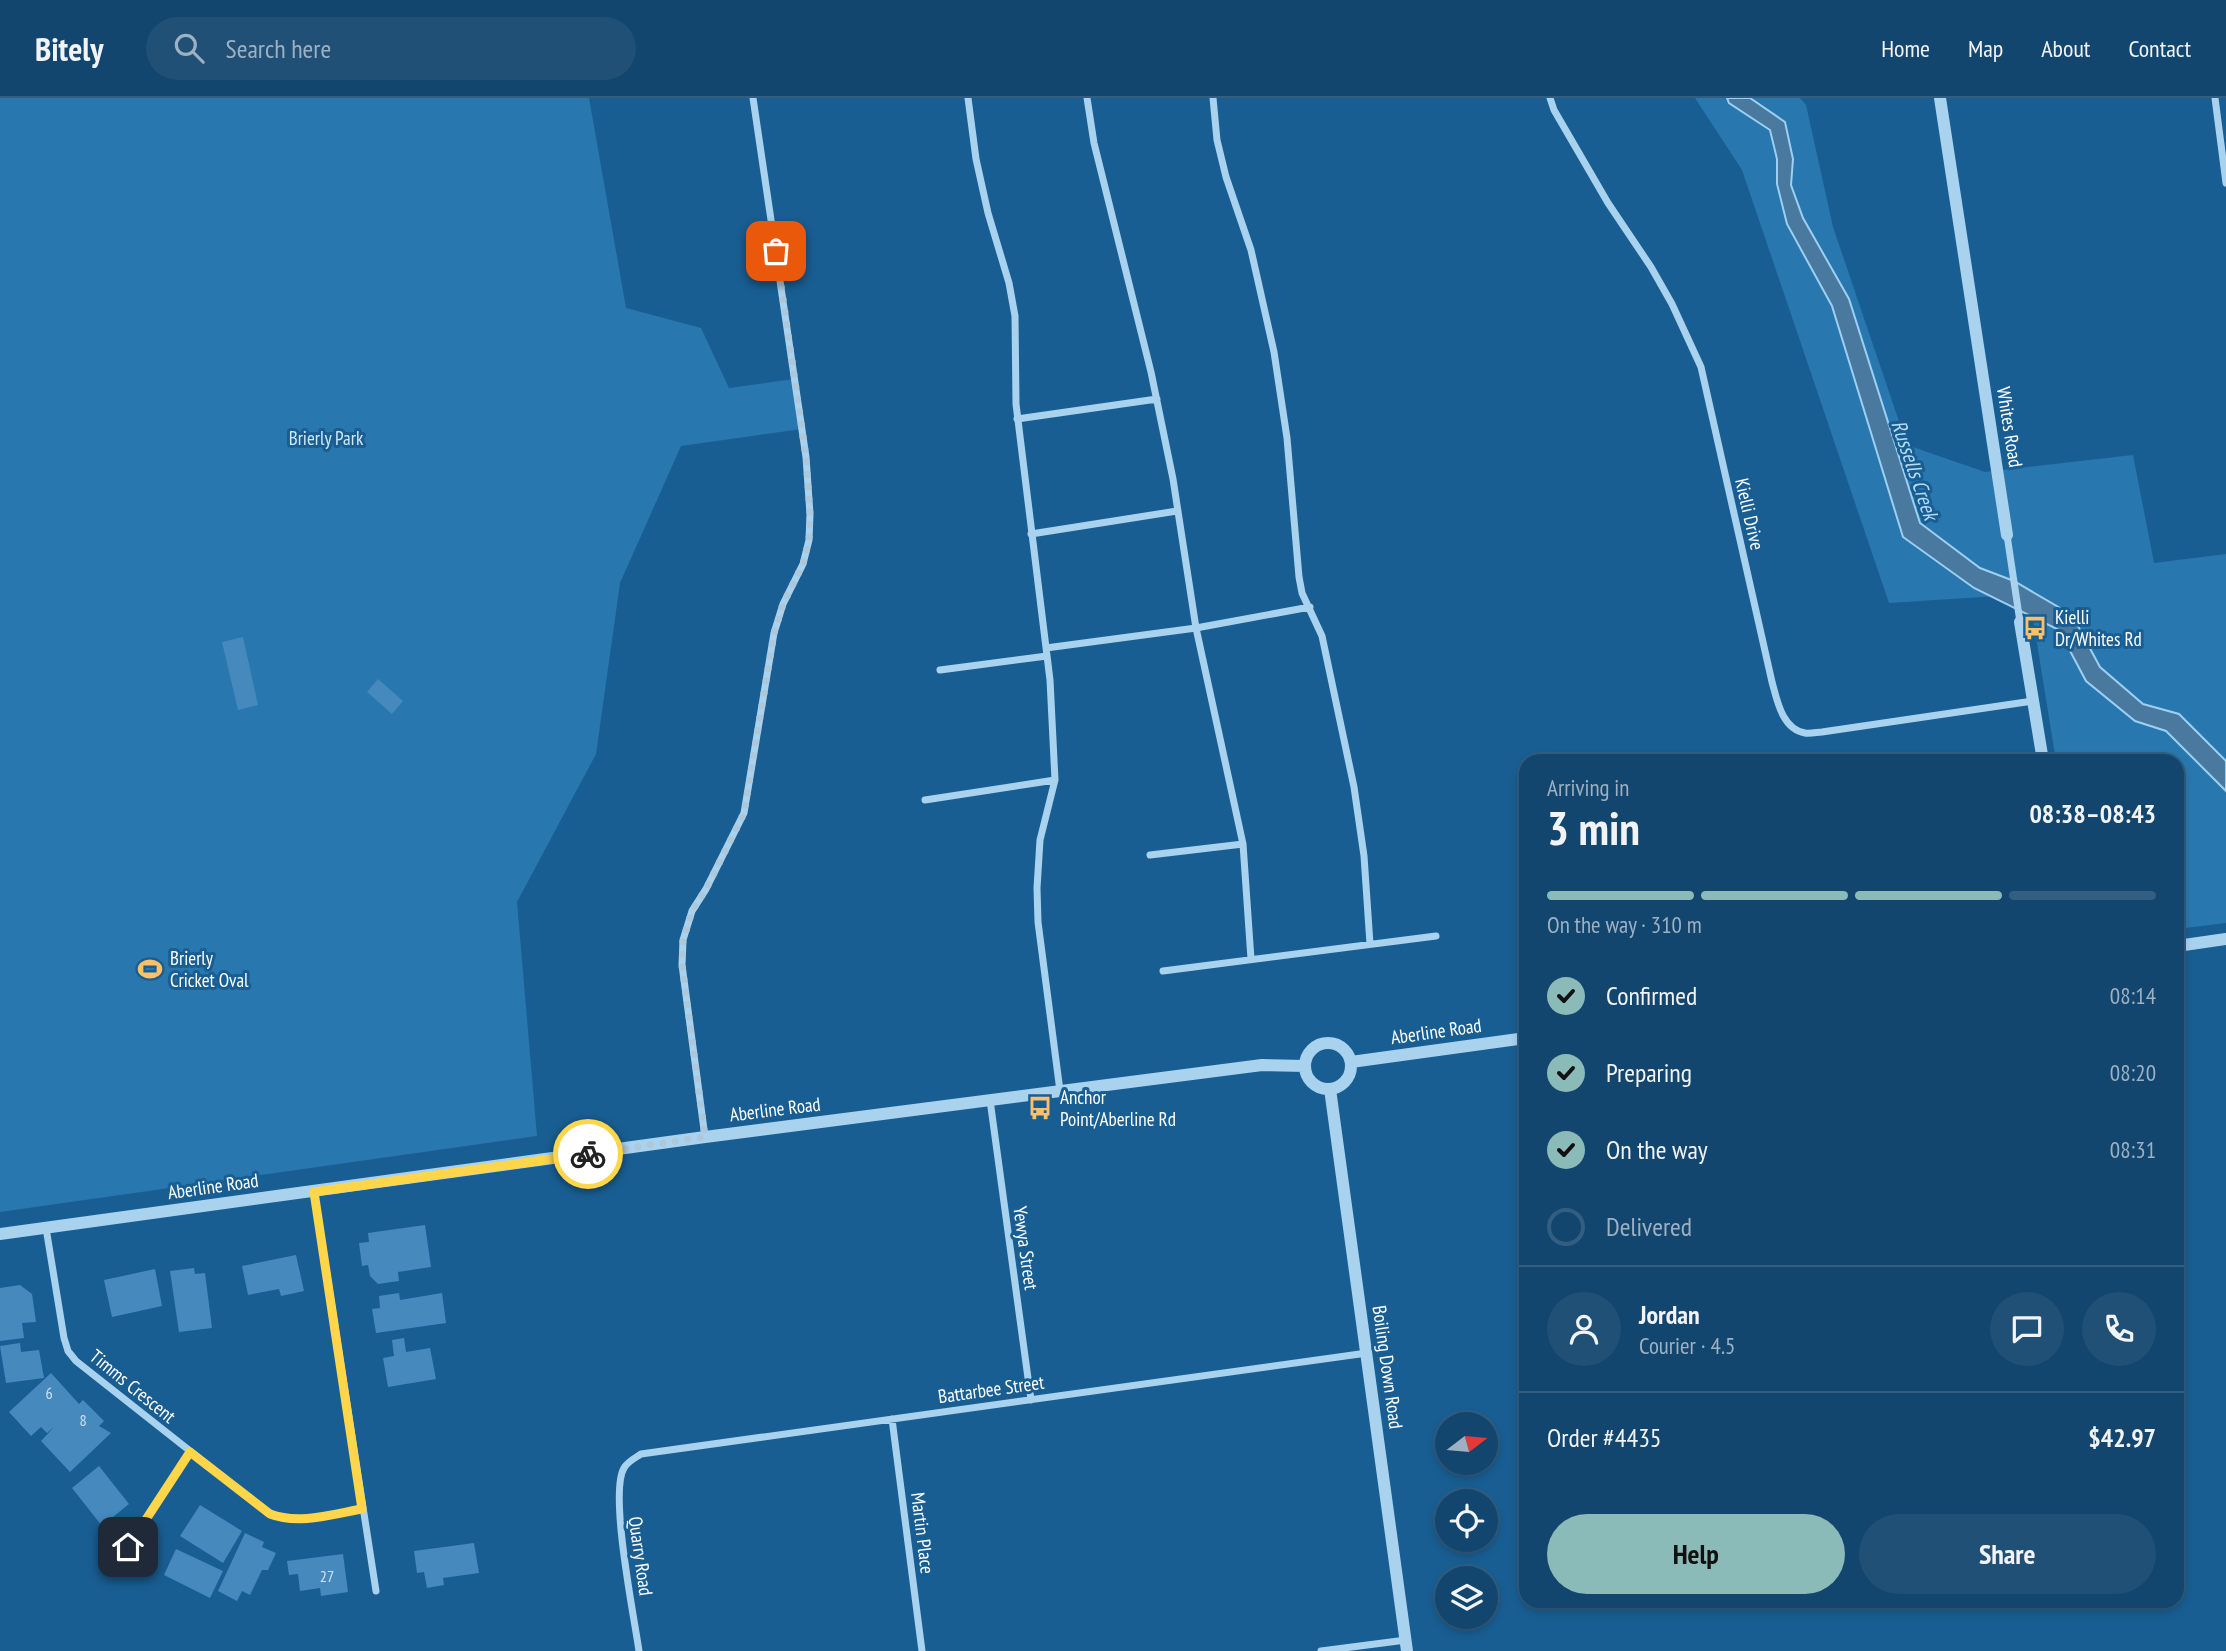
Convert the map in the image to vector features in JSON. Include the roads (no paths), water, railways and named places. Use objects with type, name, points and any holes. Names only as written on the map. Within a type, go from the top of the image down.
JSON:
[{"type":"street","points":[[705,1137],[682,965],[683,940],[692,911],[744,813],[774,633],[783,604],[803,564],[809,540],[806,457],[753,98]]},
{"type":"street","points":[[968,98],[976,159],[1015,316],[1017,419],[1047,652],[1055,780],[1040,840],[1038,922],[1060,1091]]},
{"type":"street","points":[[1087,98],[1094,143],[1157,399],[1196,628],[1243,844],[1251,959]]},
{"type":"street","points":[[1213,98],[1217,139],[1226,177],[1251,250],[1274,352],[1287,438],[1299,577],[1302,593],[1322,636],[1354,787],[1364,856],[1370,944]]},
{"type":"street","name":"Kielli Drive","points":[[1550,98],[1554,110],[1608,203],[1672,304],[1701,367],[1772,682],[1787,723],[1804,733],[2033,701]]},
{"type":"street","name":"Whites Road","points":[[1940,98],[2042,754]]},
{"type":"street","points":[[2215,98],[2226,183]]},
{"type":"street","points":[[1017,419],[1157,399]]},
{"type":"street","points":[[1031,534],[1177,511]]},
{"type":"street","points":[[940,670],[1310,607]]},
{"type":"street","points":[[925,800],[1055,780]]},
{"type":"street","points":[[1150,855],[1243,844]]},
{"type":"street","points":[[1163,971],[1436,936]]},
{"type":"street","points":[[2184,945],[2226,939]]},
{"type":"street","name":"Aberline Road","points":[[1351,1062],[1519,1039]]},
{"type":"street","points":[[1322,1043],[1337,1045],[1351,1062],[1348,1077],[1343,1083],[1330,1089],[1315,1085],[1305,1066],[1310,1052],[1322,1043]]},
{"type":"street","name":"Aberline Road","points":[[0,1234],[990,1100],[1262,1065],[1305,1066]]},
{"type":"street","name":"Boiling Down Road","points":[[1330,1089],[1407,1645]]},
{"type":"street","name":"Yewya Street","points":[[990,1100],[1031,1400]]},
{"type":"street","points":[[314,1192],[376,1591]]},
{"type":"street","name":"Timms Crescent","points":[[46,1228],[64,1338],[68,1351],[76,1361],[270,1514],[283,1519],[298,1520],[362,1509]]},
{"type":"street","name":"Battarbee Street","points":[[624,1466],[640,1454],[1367,1353]]},
{"type":"street","name":"Martin Place","points":[[892,1419],[922,1651]]},
{"type":"street","points":[[115,1567],[190,1452]]},
{"type":"street","name":"Quarry Road","points":[[624,1466],[619,1482],[618,1507],[639,1651]]},
{"type":"street","points":[[1321,1651],[1407,1645]]},
{"type":"place","name":"Kielli Dr/Whites Rd","points":[[2035,628]]},
{"type":"place","name":"Brierly Cricket Oval","points":[[150,969]]},
{"type":"place","name":"Anchor Point/Aberline Rd","points":[[1040,1108]]},
{"type":"park label","name":"Brierly Park","points":[[326,438]]},
{"type":"water label","name":"Russells Creek","points":[[1915,470]]}]
